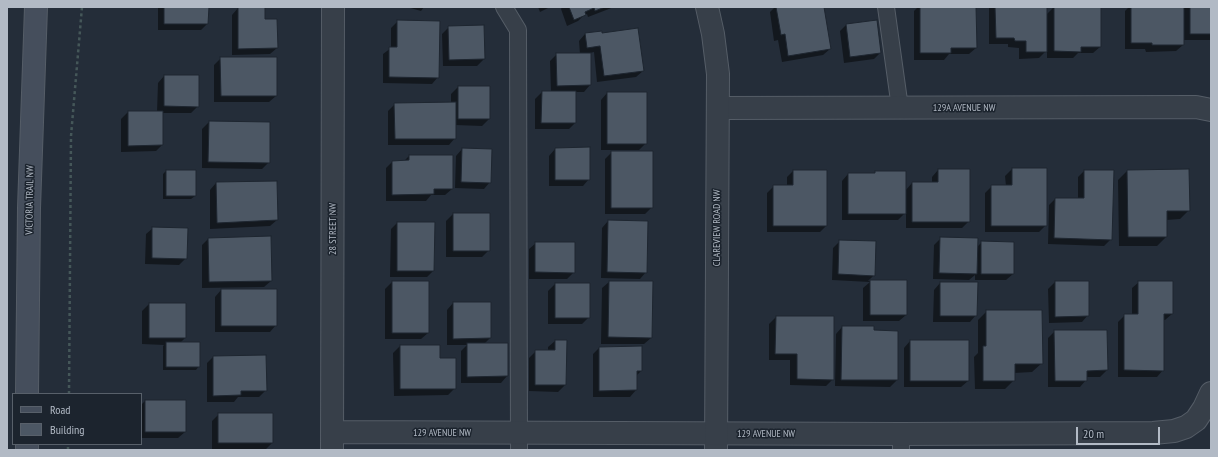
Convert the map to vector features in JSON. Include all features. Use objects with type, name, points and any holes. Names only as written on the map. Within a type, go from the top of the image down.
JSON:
[{"type":"main road","name":"VICTORIA TRAIL NW","points":[[27,393],[29,208],[36,7]]},
{"type":"street","name":"28 STREET NW","points":[[332,441],[333,7]]},
{"type":"street","name":"CLAREVIEW ROAD NW","points":[[707,7],[713,34],[718,74],[716,442]]},
{"type":"street","name":"129A AVENUE NW","points":[[718,108],[1196,108],[1211,110]]},
{"type":"street","name":"129 AVENUE NW","points":[[332,441],[901,442],[1153,433],[1174,431],[1186,427],[1196,420],[1211,393]]},
{"type":"lane","points":[[504,7],[518,30],[518,442]]},
{"type":"lane","points":[[886,7],[900,108]]},
{"type":"path","points":[[69,393],[71,136],[82,7]]},
{"type":"building","points":[[164,7],[209,7],[208,24],[164,24]]},
{"type":"building","points":[[238,7],[265,7],[265,19],[277,19],[278,48],[238,49]]},
{"type":"building","points":[[569,7],[605,7],[595,11],[594,8],[585,12],[586,15],[574,20]]},
{"type":"building","points":[[776,7],[824,7],[831,49],[788,56],[785,34],[781,35]]},
{"type":"building","points":[[920,7],[976,7],[977,48],[951,48],[951,53],[920,53]]},
{"type":"building","points":[[995,7],[1047,7],[1047,52],[1026,52],[1026,41],[1015,41],[1014,38],[996,38]]},
{"type":"building","points":[[1054,7],[1101,7],[1101,47],[1081,47],[1081,52],[1054,51]]},
{"type":"building","points":[[1131,7],[1184,7],[1184,45],[1152,45],[1152,43],[1131,43]]},
{"type":"building","points":[[1190,7],[1211,7],[1211,34],[1190,34]]},
{"type":"building","points":[[397,20],[440,21],[439,78],[389,77],[389,47],[397,47]]},
{"type":"building","points":[[877,20],[881,53],[850,57],[846,24]]},
{"type":"building","points":[[484,25],[485,59],[449,60],[448,26]]},
{"type":"building","points":[[638,28],[644,71],[604,76],[600,46],[587,48],[585,33],[602,31],[602,33]]},
{"type":"building","points":[[556,53],[591,53],[591,85],[557,86]]},
{"type":"building","points":[[220,57],[277,57],[277,96],[221,96]]},
{"type":"building","points":[[164,75],[199,75],[199,107],[164,106]]},
{"type":"building","points":[[458,86],[490,86],[490,119],[458,119]]},
{"type":"building","points":[[542,91],[576,91],[576,123],[541,123]]},
{"type":"building","points":[[607,92],[647,92],[647,144],[607,144]]},
{"type":"building","points":[[456,102],[456,139],[395,139],[394,103]]},
{"type":"building","points":[[128,111],[163,111],[163,145],[128,146]]},
{"type":"building","points":[[209,121],[270,122],[270,163],[208,162]]},
{"type":"building","points":[[590,147],[590,180],[555,180],[555,148]]},
{"type":"building","points":[[462,148],[492,149],[491,183],[461,182]]},
{"type":"building","points":[[611,151],[653,151],[653,208],[611,208]]},
{"type":"building","points":[[409,155],[453,155],[453,189],[434,189],[434,194],[392,195],[392,161],[409,160]]},
{"type":"building","points":[[1012,168],[1047,168],[1047,226],[991,226],[991,185],[1012,185]]},
{"type":"building","points":[[938,169],[970,169],[970,222],[912,222],[912,182],[938,182]]},
{"type":"building","points":[[1189,169],[1190,211],[1167,211],[1167,237],[1128,237],[1127,170]]},
{"type":"building","points":[[166,170],[196,170],[196,196],[166,196]]},
{"type":"building","points":[[793,170],[827,170],[827,226],[773,226],[773,185],[793,185]]},
{"type":"building","points":[[1084,170],[1114,170],[1112,240],[1054,238],[1055,198],[1084,198]]},
{"type":"building","points":[[875,171],[906,171],[906,214],[848,214],[848,173],[875,173]]},
{"type":"building","points":[[277,181],[278,220],[217,223],[216,182]]},
{"type":"building","points":[[453,213],[490,213],[490,251],[453,251]]},
{"type":"building","points":[[608,220],[648,221],[647,273],[607,272]]},
{"type":"building","points":[[397,222],[435,222],[434,271],[397,271]]},
{"type":"building","points":[[152,227],[188,228],[187,259],[152,258]]},
{"type":"building","points":[[271,236],[272,281],[209,282],[208,238]]},
{"type":"building","points":[[940,237],[978,238],[977,274],[939,273]]},
{"type":"building","points":[[839,240],[876,241],[875,276],[838,274]]},
{"type":"building","points":[[981,241],[1014,242],[1014,274],[981,274]]},
{"type":"building","points":[[535,242],[575,242],[575,273],[535,272]]},
{"type":"building","points":[[870,280],[907,280],[907,315],[870,315]]},
{"type":"building","points":[[392,281],[429,281],[429,333],[392,333]]},
{"type":"building","points":[[609,281],[653,281],[652,338],[608,337]]},
{"type":"building","points":[[1055,281],[1089,281],[1089,316],[1055,317]]},
{"type":"building","points":[[1138,281],[1173,281],[1173,314],[1164,314],[1164,371],[1124,370],[1124,314],[1138,314]]},
{"type":"building","points":[[940,282],[978,282],[977,316],[940,316]]},
{"type":"building","points":[[555,283],[590,283],[590,318],[555,318]]},
{"type":"building","points":[[221,289],[277,289],[277,326],[221,326]]},
{"type":"building","points":[[453,302],[491,302],[491,338],[453,339]]},
{"type":"building","points":[[149,303],[186,303],[186,338],[149,338]]},
{"type":"building","points":[[986,310],[1042,310],[1043,364],[1015,364],[1015,381],[983,381],[983,346],[986,346]]},
{"type":"building","points":[[776,316],[834,316],[834,380],[797,379],[797,354],[775,354]]},
{"type":"building","points":[[842,326],[874,326],[874,330],[898,331],[898,380],[841,380]]},
{"type":"building","points":[[1054,330],[1107,330],[1108,370],[1087,371],[1087,381],[1055,381]]},
{"type":"building","points":[[555,340],[567,340],[566,385],[535,385],[535,350],[555,350]]},
{"type":"building","points":[[910,340],[969,340],[969,381],[910,381]]},
{"type":"building","points":[[166,342],[200,342],[200,367],[166,367]]},
{"type":"building","points":[[467,343],[508,343],[508,376],[467,377]]},
{"type":"building","points":[[400,345],[440,345],[440,358],[456,358],[456,389],[400,389]]},
{"type":"building","points":[[642,346],[642,371],[637,371],[637,390],[599,391],[599,347]]},
{"type":"building","points":[[266,355],[267,391],[241,391],[241,395],[213,396],[213,356]]},
{"type":"building","points":[[145,400],[186,400],[186,432],[145,432]]},
{"type":"building","points":[[218,413],[273,413],[273,443],[218,443]]}]
